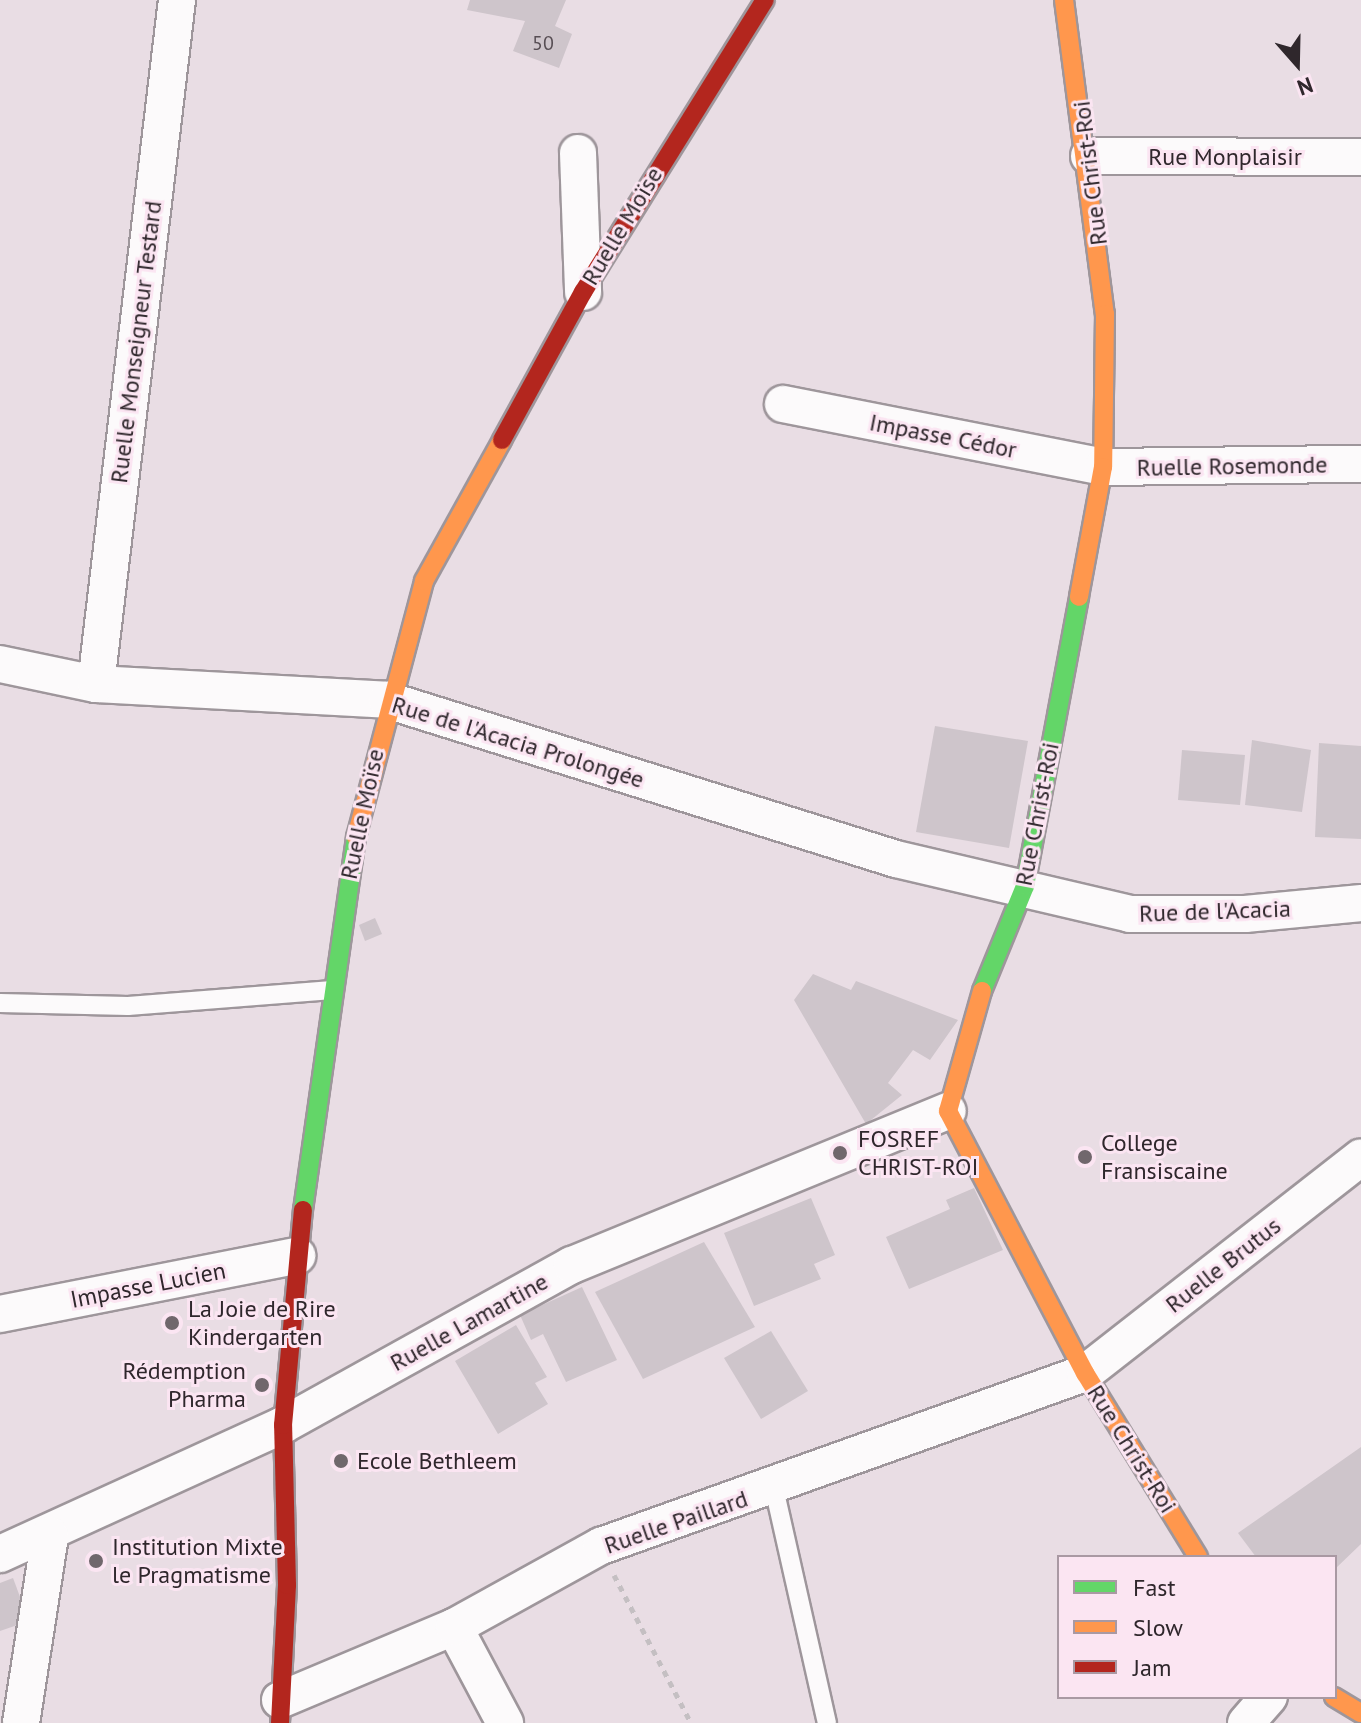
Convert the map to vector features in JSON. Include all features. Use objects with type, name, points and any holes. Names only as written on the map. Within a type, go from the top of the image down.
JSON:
[{"type":"street","name":"Ruelle Monseigneur Testard","points":[[96,684],[177,0]]},
{"type":"street","name":"Ruelle Moïse","points":[[280,1711],[287,1585],[283,1425],[297,1256],[348,874],[387,700],[424,581],[583,292],[765,0]]},
{"type":"street","name":"Rue Christ-Roi","points":[[1064,0],[1089,156],[1105,314],[1103,467],[1025,886],[970,1021],[948,1111],[1085,1373],[1197,1555]]},
{"type":"street","points":[[578,153],[583,292]]},
{"type":"street","name":"Rue Monplaisir","points":[[1089,156],[1361,157]]},
{"type":"street","name":"Impasse Cédor","points":[[783,404],[1103,467]]},
{"type":"street","name":"Ruelle Rosemonde","points":[[1103,467],[1361,464]]},
{"type":"street","name":"Rue de l'Acacia Prolongée","points":[[0,664],[96,684],[387,700],[896,859],[1025,886]]},
{"type":"street","name":"Rue de l'Acacia","points":[[1025,886],[1130,914],[1245,914],[1361,903]]},
{"type":"street","name":"Ruelle Lamartine","points":[[0,1554],[50,1535],[283,1425],[572,1265],[948,1111]]},
{"type":"street","name":"Ruelle Brutus","points":[[1085,1373],[1361,1157]]},
{"type":"street","name":"Impasse Lucien","points":[[0,1314],[297,1256]]},
{"type":"street","name":"Ruelle Paillard","points":[[280,1711],[454,1627],[601,1546],[774,1488],[1085,1373]]},
{"type":"street","points":[[21,1723],[50,1535]]},
{"type":"street","points":[[454,1627],[505,1723]]},
{"type":"street","points":[[1246,1723],[1267,1699]]},
{"type":"street","points":[[1337,1699],[1361,1713]]},
{"type":"lane","points":[[0,1003],[128,1006],[332,990]]},
{"type":"lane","points":[[774,1488],[827,1723]]},
{"type":"path","points":[[601,1546],[691,1723]]},
{"type":"building","points":[[470,0],[566,0],[555,26],[572,34],[559,68],[513,51],[525,21],[467,10]]},
{"type":"building","points":[[935,726],[1028,741],[1009,848],[916,832]]},
{"type":"building","points":[[1252,740],[1311,750],[1302,812],[1245,805]]},
{"type":"building","points":[[1319,743],[1361,746],[1361,839],[1315,837]]},
{"type":"building","points":[[1182,750],[1245,755],[1240,805],[1178,800]]},
{"type":"building","points":[[375,918],[382,934],[365,941],[359,925]]},
{"type":"building","points":[[813,974],[851,990],[856,981],[958,1020],[930,1060],[913,1050],[888,1083],[902,1095],[866,1124],[794,1000]]},
{"type":"building","points":[[974,1188],[1003,1250],[909,1289],[886,1237],[950,1209],[946,1200]]},
{"type":"building","points":[[811,1198],[835,1255],[814,1264],[821,1279],[754,1306],[724,1233]]},
{"type":"building","points":[[704,1242],[755,1327],[643,1379],[595,1292]]},
{"type":"building","points":[[582,1287],[617,1360],[566,1382],[543,1334],[531,1340],[520,1315]]},
{"type":"building","points":[[516,1325],[547,1377],[535,1383],[548,1404],[498,1434],[455,1361]]},
{"type":"building","points":[[771,1331],[808,1391],[761,1419],[724,1358]]},
{"type":"building","points":[[1361,1447],[1361,1544],[1337,1567],[1337,1555],[1254,1555],[1238,1533]]},
{"type":"building","points":[[13,1578],[29,1621],[0,1631],[0,1583]]},
{"type":"traffic: fast","points":[[982,991],[1025,886],[1079,597]]},
{"type":"traffic: fast","points":[[303,1210],[356,837]]},
{"type":"traffic: slow","points":[[1064,0],[1105,314],[1103,467],[1079,597]]},
{"type":"traffic: slow","points":[[356,837],[424,581],[502,440]]},
{"type":"traffic: slow","points":[[982,991],[948,1111],[1085,1373],[1197,1555]]},
{"type":"traffic: slow","points":[[1337,1699],[1361,1713]]},
{"type":"traffic: jam","points":[[502,440],[583,292],[765,0]]},
{"type":"traffic: jam","points":[[280,1723],[287,1585],[283,1425],[303,1210]]},
{"type":"place","name":"FOSREF CHRIST-ROI","points":[[840,1153]]},
{"type":"place","name":"College Fransiscaine","points":[[1085,1157]]},
{"type":"place","name":"La Joie de Rire Kindergarten","points":[[172,1323]]},
{"type":"place","name":"Rédemption Pharma","points":[[262,1385]]},
{"type":"place","name":"Ecole Bethleem","points":[[341,1461]]},
{"type":"place","name":"Institution Mixte le Pragmatisme","points":[[96,1561]]}]
